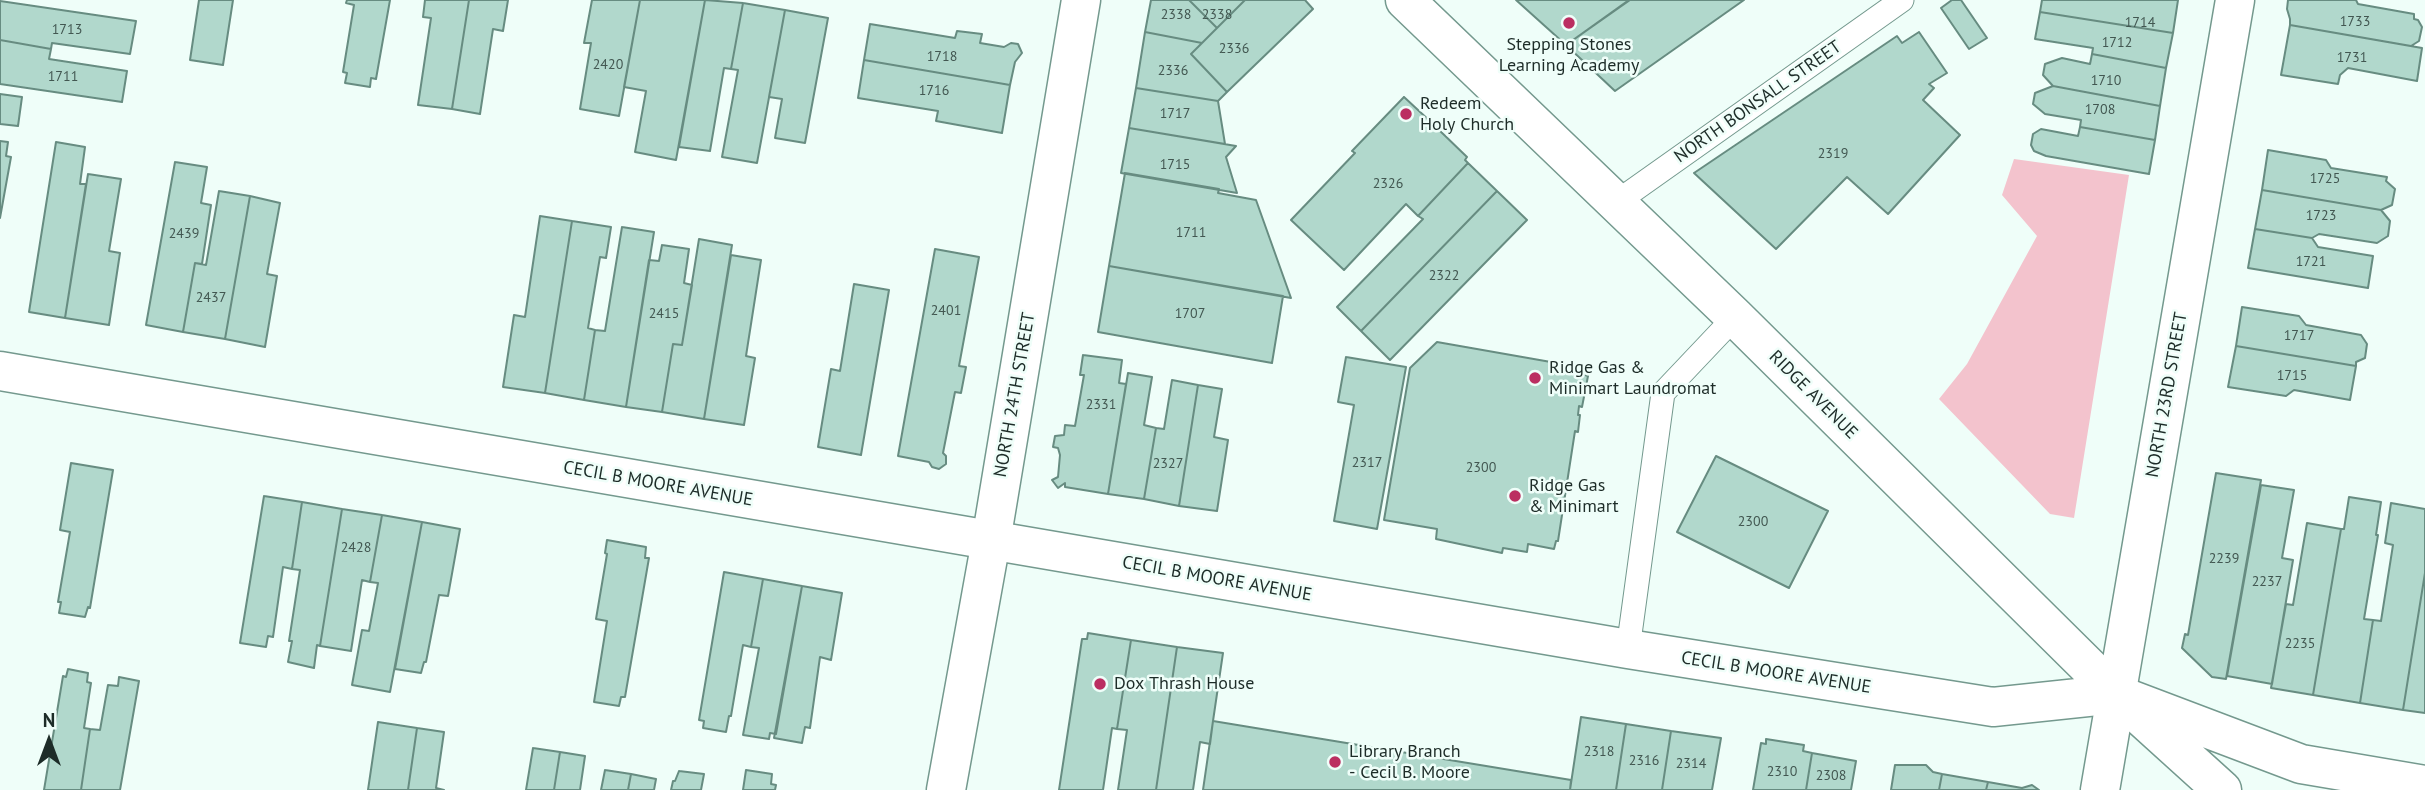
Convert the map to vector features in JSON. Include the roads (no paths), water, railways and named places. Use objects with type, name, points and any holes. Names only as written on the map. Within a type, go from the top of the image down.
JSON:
[{"type":"street","name":"RIDGE AVENUE","points":[[1405,0],[1614,204],[1735,317],[2116,694],[2222,790]]},
{"type":"street","name":"NORTH 23RD STREET","points":[[2100,790],[2235,0]]},
{"type":"street","name":"NORTH 24TH STREET","points":[[946,790],[991,541],[1075,1]]},
{"type":"street","name":"CECIL B MOORE AVENUE","points":[[0,371],[1628,649],[1993,707],[2116,694],[2301,764],[2425,785]]},
{"type":"lane","name":"NORTH BONSALL STREET","points":[[1614,204],[1902,0]]},
{"type":"lane","points":[[1628,649],[1664,393],[1735,317]]},
{"type":"place","name":"Stepping Stones Learning Academy","points":[[1569,23]]},
{"type":"place","name":"Redeem Holy Church","points":[[1406,114]]},
{"type":"place","name":"Ridge Gas & Minimart Laundromat","points":[[1535,378]]},
{"type":"place","name":"Ridge Gas & Minimart","points":[[1515,496]]},
{"type":"place","name":"Dox Thrash House","points":[[1100,684]]},
{"type":"place","name":"Library Branch - Cecil B. Moore","points":[[1335,762]]}]
